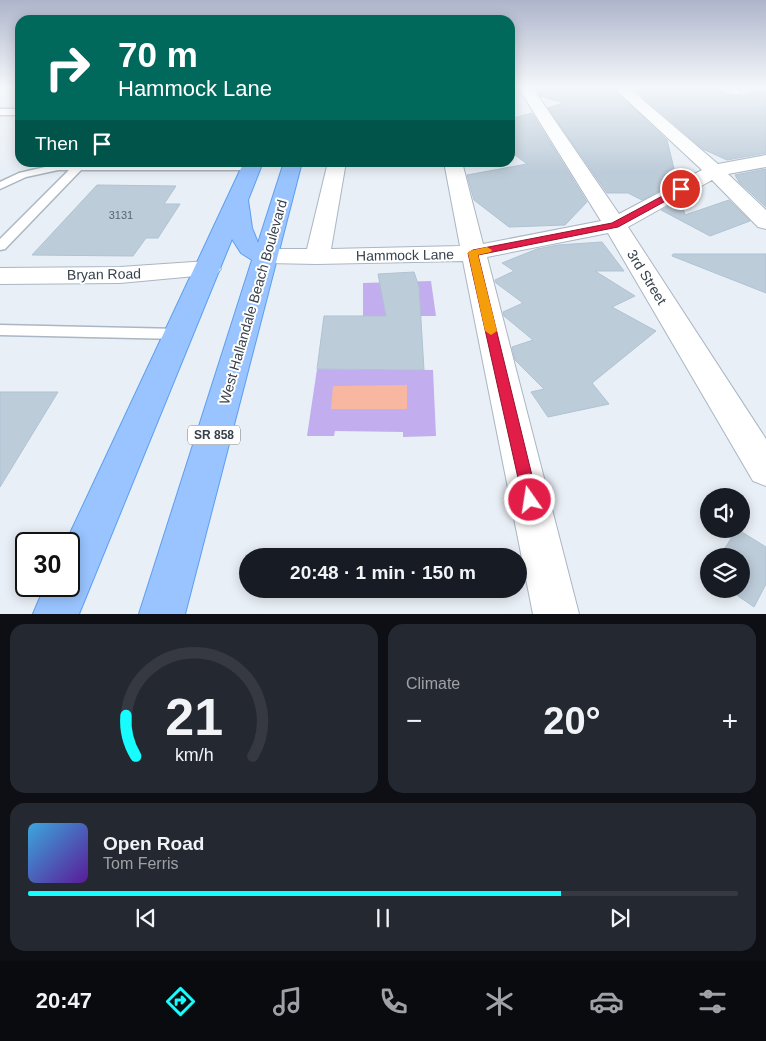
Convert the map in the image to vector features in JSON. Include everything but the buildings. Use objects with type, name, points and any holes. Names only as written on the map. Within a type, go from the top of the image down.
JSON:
[{"type":"main road","points":[[80,558],[252,167]]},
{"type":"main road","name":"West Hallandale Beach Boulevard","points":[[162,614],[292,167]]},
{"type":"main road","points":[[238,199],[243,241],[256,254],[266,256]]},
{"type":"main road","points":[[56,614],[63,597]]},
{"type":"street","name":"3rd Street","points":[[544,116],[615,225],[766,470]]},
{"type":"street","points":[[653,116],[714,171],[766,222]]},
{"type":"street","name":"Hammock Lane","points":[[266,256],[317,257],[473,253],[615,225],[714,171],[766,161]]},
{"type":"street","points":[[317,257],[337,167]]},
{"type":"street","points":[[455,167],[556,614]]},
{"type":"street","name":"Bryan Road","points":[[0,276],[120,275],[208,269]]},
{"type":"lane","points":[[0,186],[24,175],[53,167]]},
{"type":"lane","points":[[0,246],[78,167]]},
{"type":"lane","points":[[0,330],[179,334]]},
{"type":"shaded area","points":[[431,281],[436,316],[363,316],[363,283]]},
{"type":"shaded area","points":[[317,369],[433,370],[436,436],[403,437],[403,432],[335,431],[334,436],[307,436]]},
{"type":"shaded area","points":[[407,385],[407,409],[331,409],[333,386]]},
{"type":"slow traffic","points":[[487,250],[473,253],[491,331]]},
{"type":"route","points":[[530,500],[473,253],[615,225],[681,189]]}]
